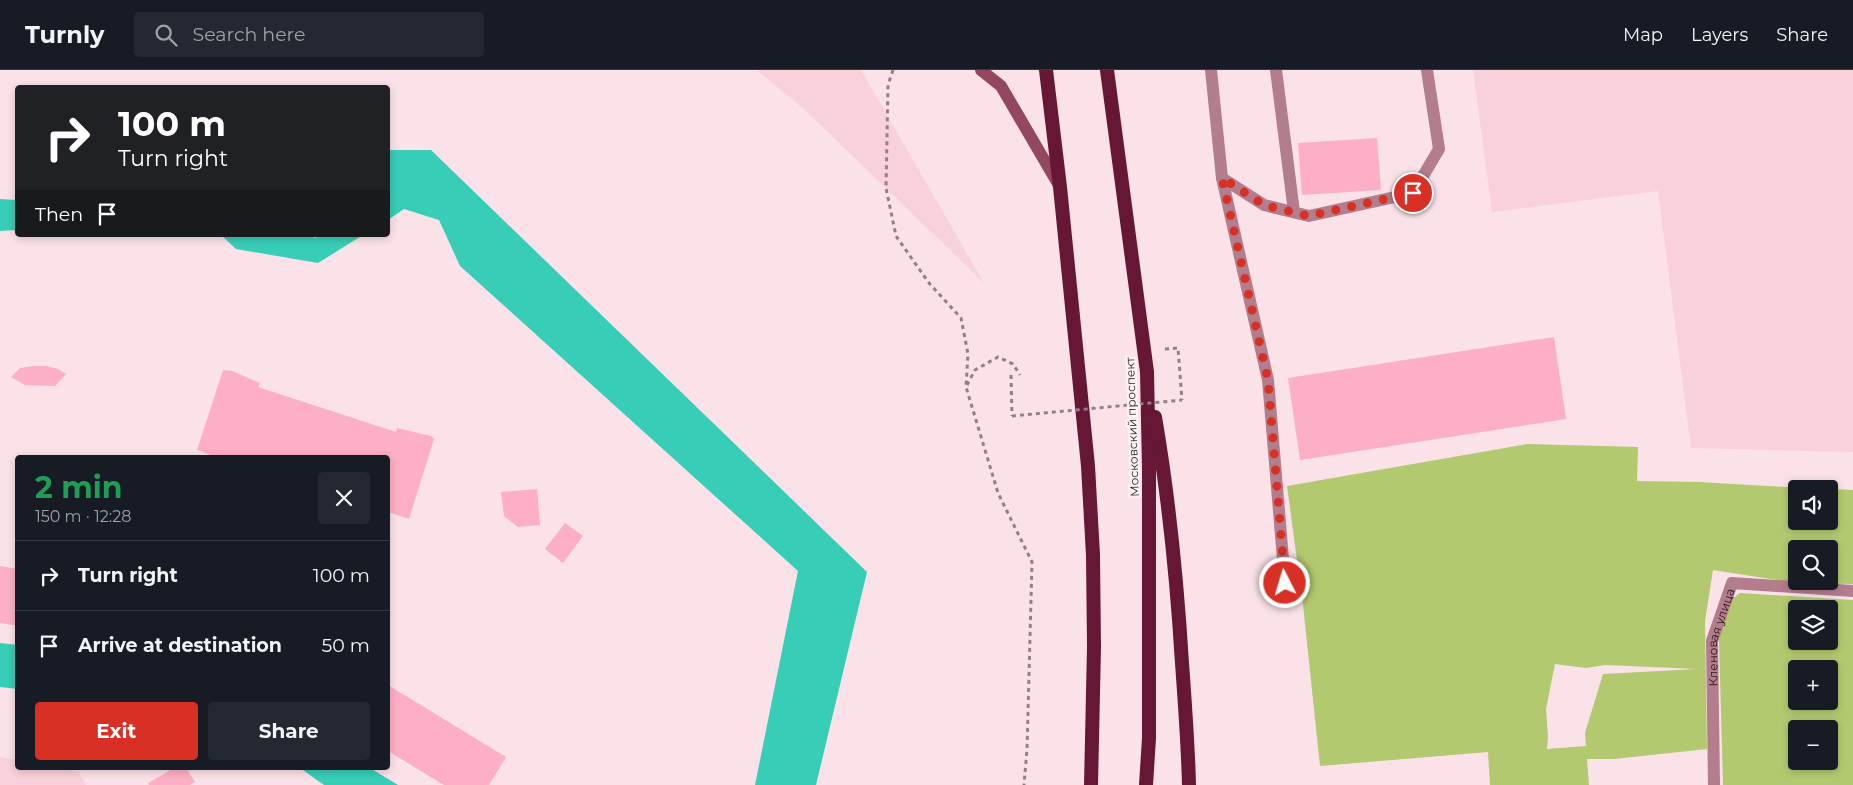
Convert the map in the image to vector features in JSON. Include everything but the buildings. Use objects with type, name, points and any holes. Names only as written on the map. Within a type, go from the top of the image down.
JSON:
[{"type":"highway","points":[[1046,70],[1060,187],[1088,466],[1094,555],[1091,785]]},
{"type":"highway","name":"Московский проспект","points":[[1107,70],[1147,372],[1149,728],[1146,785]]},
{"type":"highway","points":[[1147,372],[1162,459],[1174,567],[1188,738],[1189,785]]},
{"type":"main road","points":[[981,70],[1001,86],[1060,187]]},
{"type":"lane","points":[[1211,70],[1222,178],[1268,380],[1285,583]]},
{"type":"lane","points":[[1276,70],[1294,212]]},
{"type":"lane","points":[[1222,178],[1264,205],[1308,216],[1413,193],[1439,149],[1427,70]]},
{"type":"lane","name":"Кленовая улица","points":[[1714,785],[1712,641],[1732,583],[1853,591]]},
{"type":"path","points":[[893,70],[888,85],[886,188],[896,236],[929,283],[961,318],[968,354],[966,387],[998,493],[1032,562],[1027,749],[1024,785]]},
{"type":"path","points":[[1011,375],[1012,416],[1182,400],[1178,348]]},
{"type":"path","points":[[966,387],[975,370],[998,357],[1013,364],[1020,375]]},
{"type":"shaded area","points":[[757,70],[861,70],[984,283],[805,110]]},
{"type":"shaded area","points":[[1473,70],[1853,70],[1853,452],[1691,448],[1658,191],[1492,212]]},
{"type":"shaded area","points":[[390,150],[431,150],[867,572],[816,785],[755,785],[798,571],[460,266],[439,220],[404,209],[390,219]]},
{"type":"shaded area","points":[[0,199],[15,200],[15,230],[0,231]]},
{"type":"shaded area","points":[[223,237],[360,237],[318,263],[236,249]]},
{"type":"shaded area","points":[[1527,444],[1638,447],[1637,481],[1700,482],[1788,487],[1788,530],[1838,530],[1838,489],[1853,490],[1853,584],[1838,584],[1838,540],[1788,540],[1788,582],[1713,570],[1705,621],[1707,749],[1614,759],[1587,759],[1589,785],[1490,785],[1488,752],[1320,766],[1303,605],[1287,486]],"holes":[[[1555,664],[1586,668],[1605,665],[1697,669],[1603,674],[1585,733],[1586,746],[1547,749],[1546,709]]]},
{"type":"shaded area","points":[[1740,593],[1853,600],[1853,785],[1723,785],[1719,641],[1724,614],[1730,602]]},
{"type":"shaded area","points":[[0,643],[15,645],[15,689],[0,687]]},
{"type":"shaded area","points":[[0,757],[15,760],[15,770],[68,770],[79,772],[86,785],[0,785]]},
{"type":"shaded area","points":[[303,770],[373,770],[398,785],[324,785]]},
{"type":"route","points":[[1285,583],[1268,380],[1222,178],[1264,205],[1308,216],[1413,193]]}]
